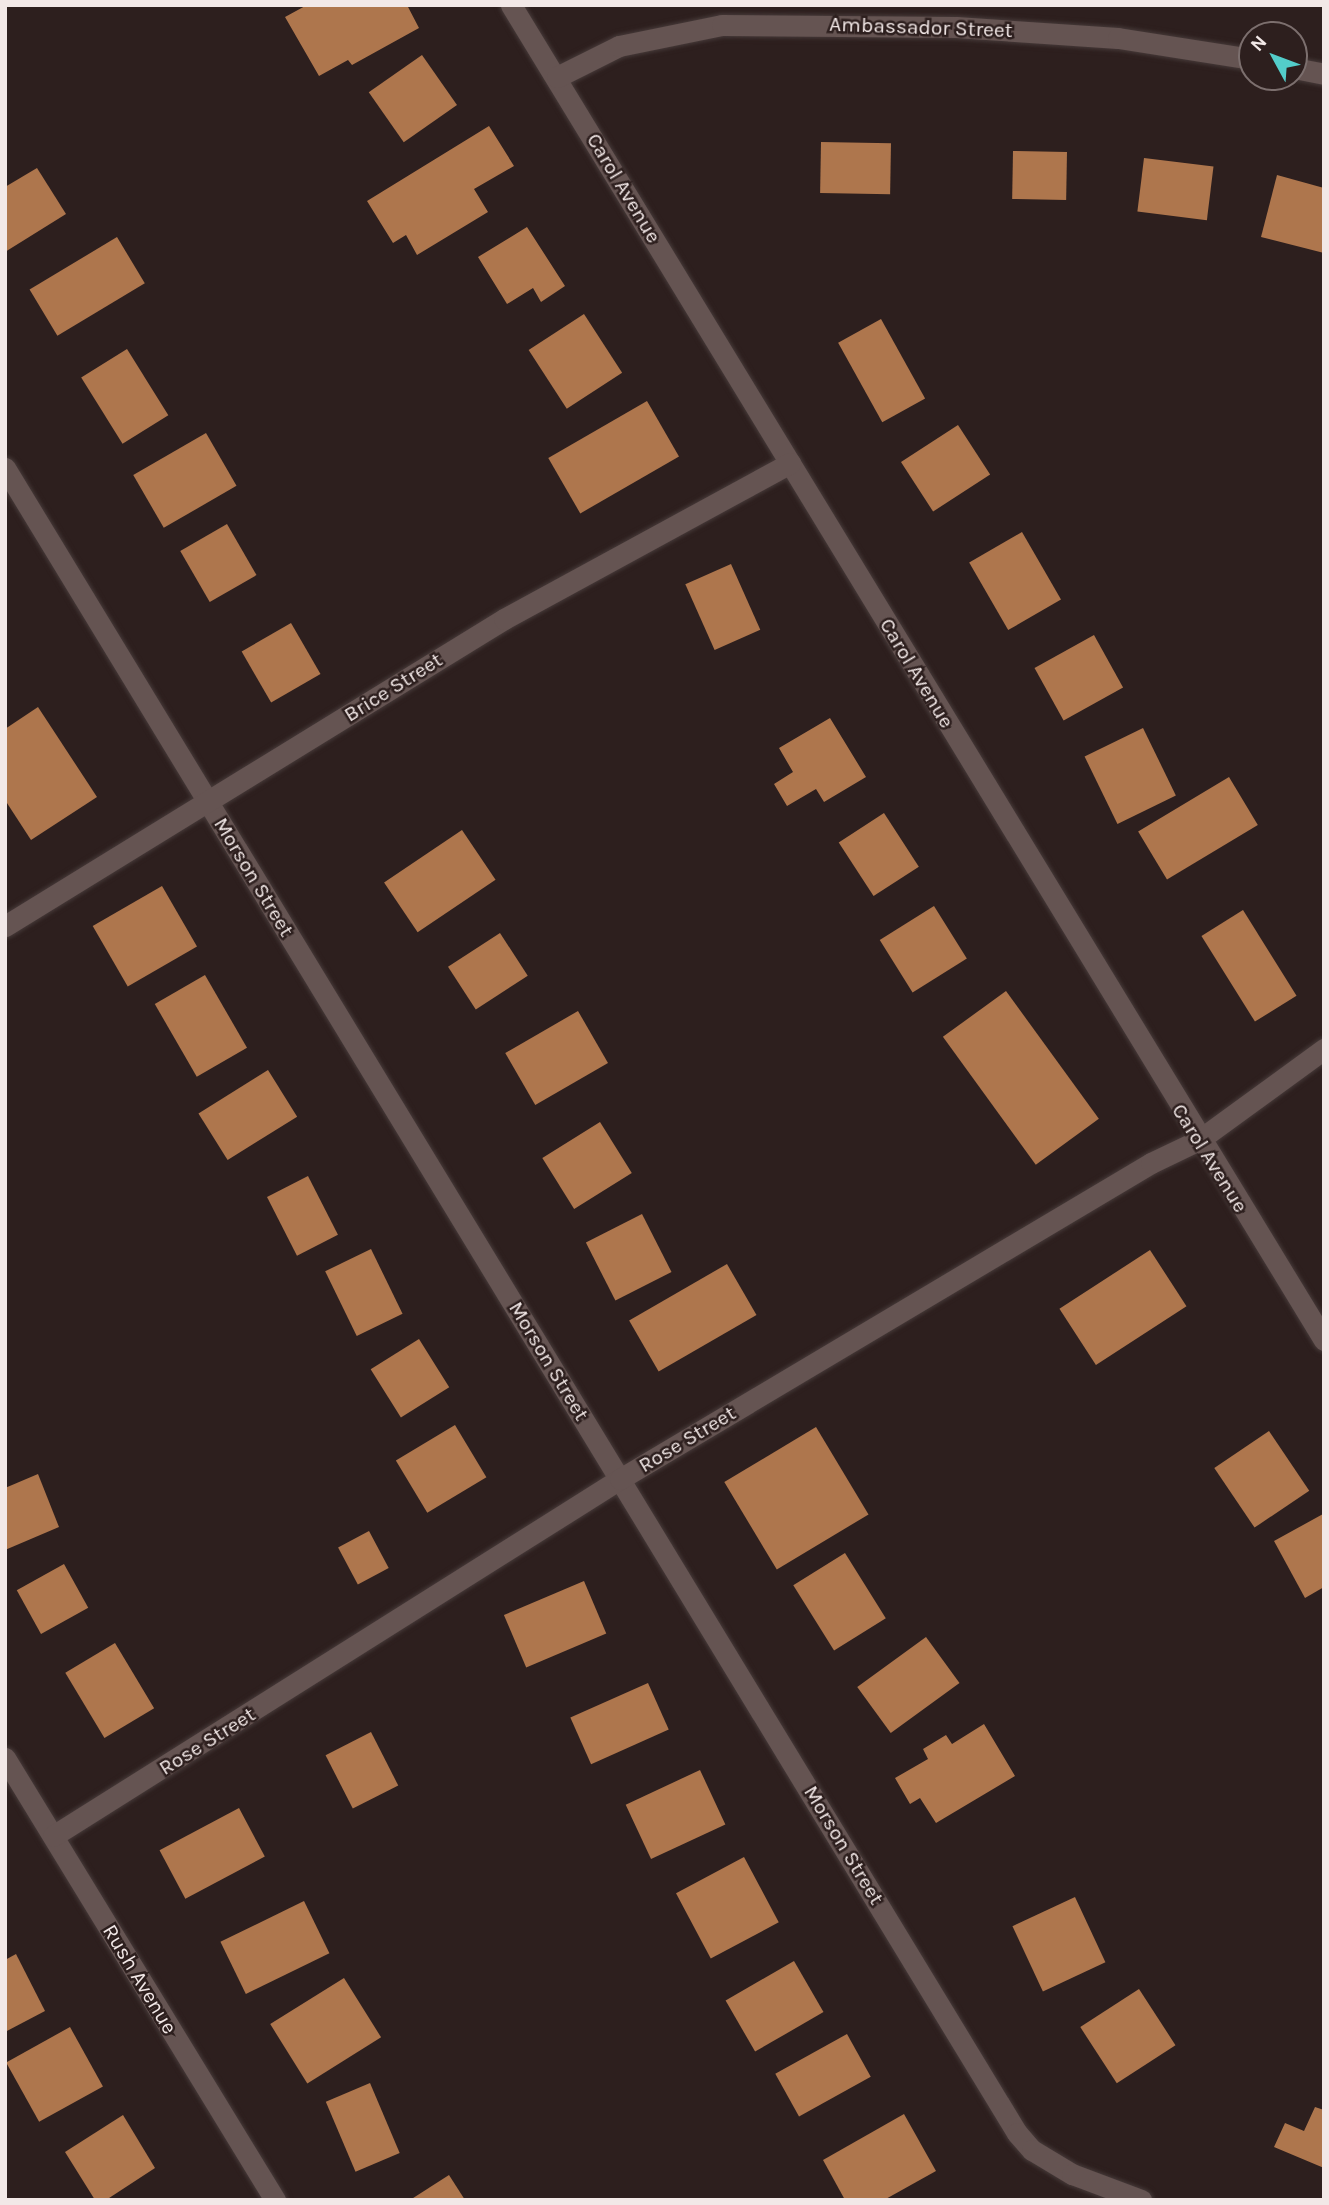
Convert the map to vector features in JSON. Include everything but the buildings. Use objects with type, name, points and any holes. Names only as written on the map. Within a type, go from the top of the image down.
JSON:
[{"type":"street","name":"Carol Avenue","points":[[511,5],[1199,1140],[1324,1340]]},
{"type":"street","name":"Ambassador Street","points":[[557,77],[619,46],[674,32],[801,23],[956,27],[1118,38],[1238,57]]},
{"type":"street","name":"Brice Street","points":[[5,926],[504,619],[790,463]]},
{"type":"street","name":"Morson Street","points":[[5,468],[1017,2133],[1032,2150],[1072,2174],[1141,2200]]},
{"type":"street","name":"Rose Street","points":[[53,1836],[620,1479],[1152,1163],[1199,1140],[1324,1049]]},
{"type":"street","name":"Rush Avenue","points":[[5,1758],[275,2200]]}]
